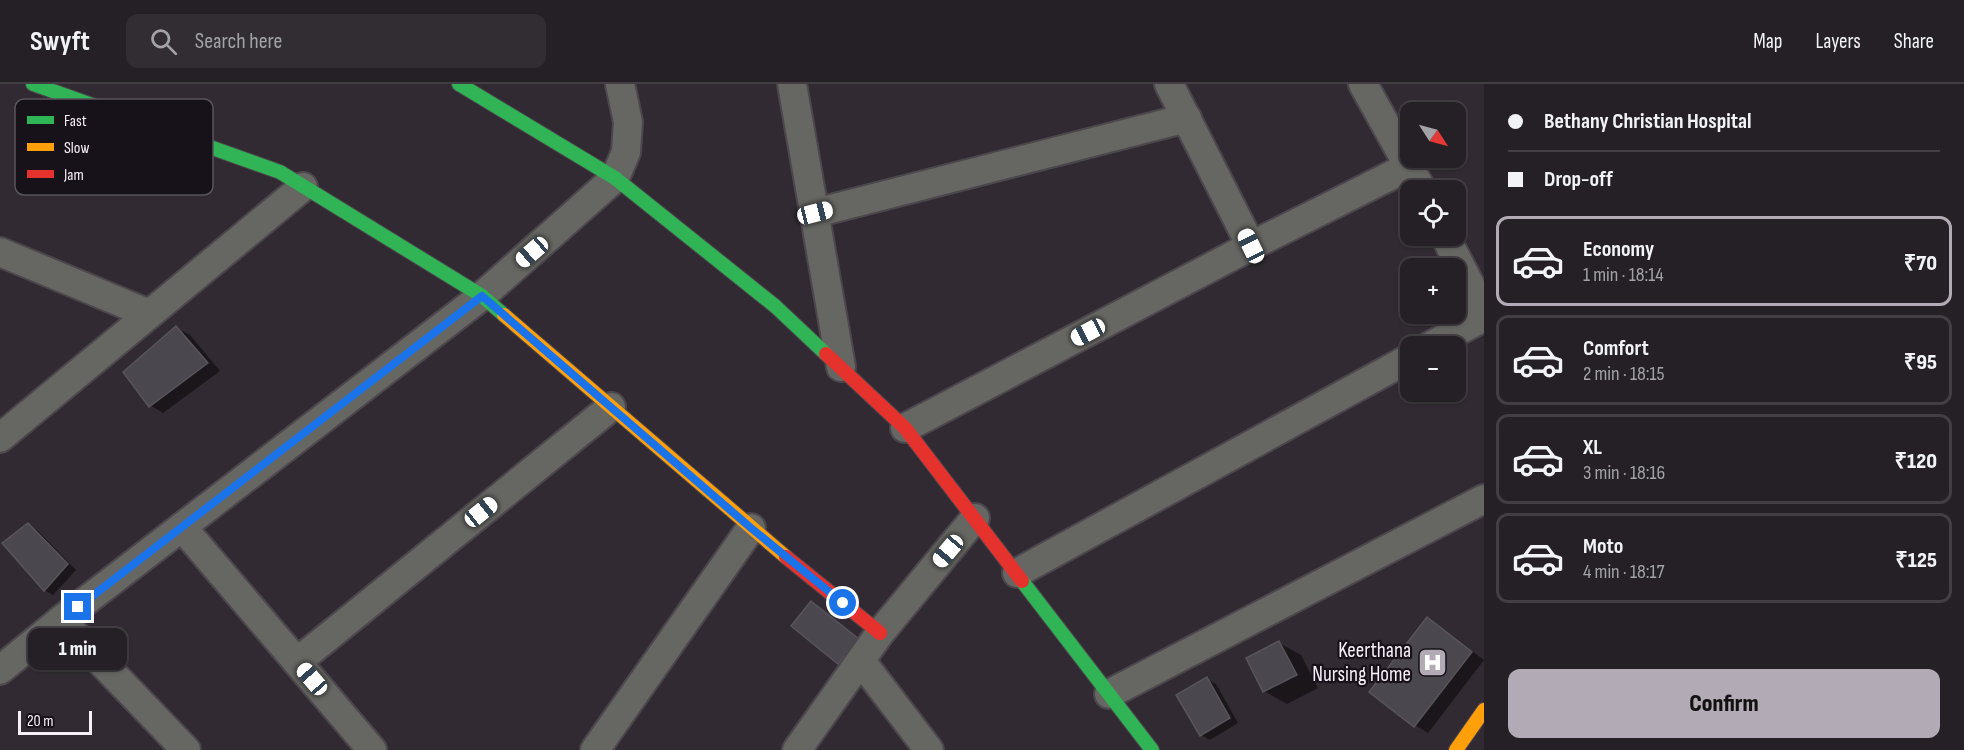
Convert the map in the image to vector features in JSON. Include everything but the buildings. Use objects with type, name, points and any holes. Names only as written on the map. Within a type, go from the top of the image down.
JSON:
[{"type":"street","points":[[33,84],[75,99]]},
{"type":"street","points":[[459,84],[615,178],[775,306],[905,428],[1152,750]]},
{"type":"street","points":[[0,670],[61,620],[482,296],[615,178],[626,152],[628,122],[620,84]]},
{"type":"street","points":[[792,84],[841,367]]},
{"type":"street","points":[[1169,84],[1251,246]]},
{"type":"street","points":[[1362,84],[1400,149]]},
{"type":"street","points":[[815,213],[1187,118]]},
{"type":"street","points":[[213,148],[280,172],[482,296],[751,528],[880,633]]},
{"type":"street","points":[[905,428],[1251,246],[1406,168]]},
{"type":"street","points":[[0,438],[303,187]]},
{"type":"street","points":[[1450,246],[1484,312]]},
{"type":"street","points":[[0,252],[149,314]]},
{"type":"street","points":[[1449,336],[1484,317]]},
{"type":"street","points":[[1017,573],[1400,362]]},
{"type":"street","points":[[297,662],[611,407]]},
{"type":"street","points":[[1109,693],[1484,499]]},
{"type":"street","points":[[797,750],[880,633],[975,518]]},
{"type":"street","points":[[182,527],[372,750]]},
{"type":"street","points":[[595,750],[751,528]]},
{"type":"street","points":[[61,620],[186,750]]},
{"type":"street","points":[[861,661],[929,750]]},
{"type":"street","points":[[1456,750],[1484,710]]},
{"type":"traffic: fast","points":[[33,84],[75,99]]},
{"type":"traffic: fast","points":[[459,84],[615,178],[775,306],[826,354]]},
{"type":"traffic: fast","points":[[213,148],[280,172],[482,296],[504,315]]},
{"type":"traffic: fast","points":[[1022,581],[1152,750]]},
{"type":"traffic: slow","points":[[504,315],[786,557]]},
{"type":"traffic: slow","points":[[1456,750],[1484,710]]},
{"type":"traffic: jam","points":[[826,354],[905,428],[1022,581]]},
{"type":"traffic: jam","points":[[786,557],[880,633]]},
{"type":"place","name":"Keerthana Nursing Home","points":[[1432,662]]},
{"type":"route","points":[[78,607],[482,296],[751,528],[843,603]]}]
